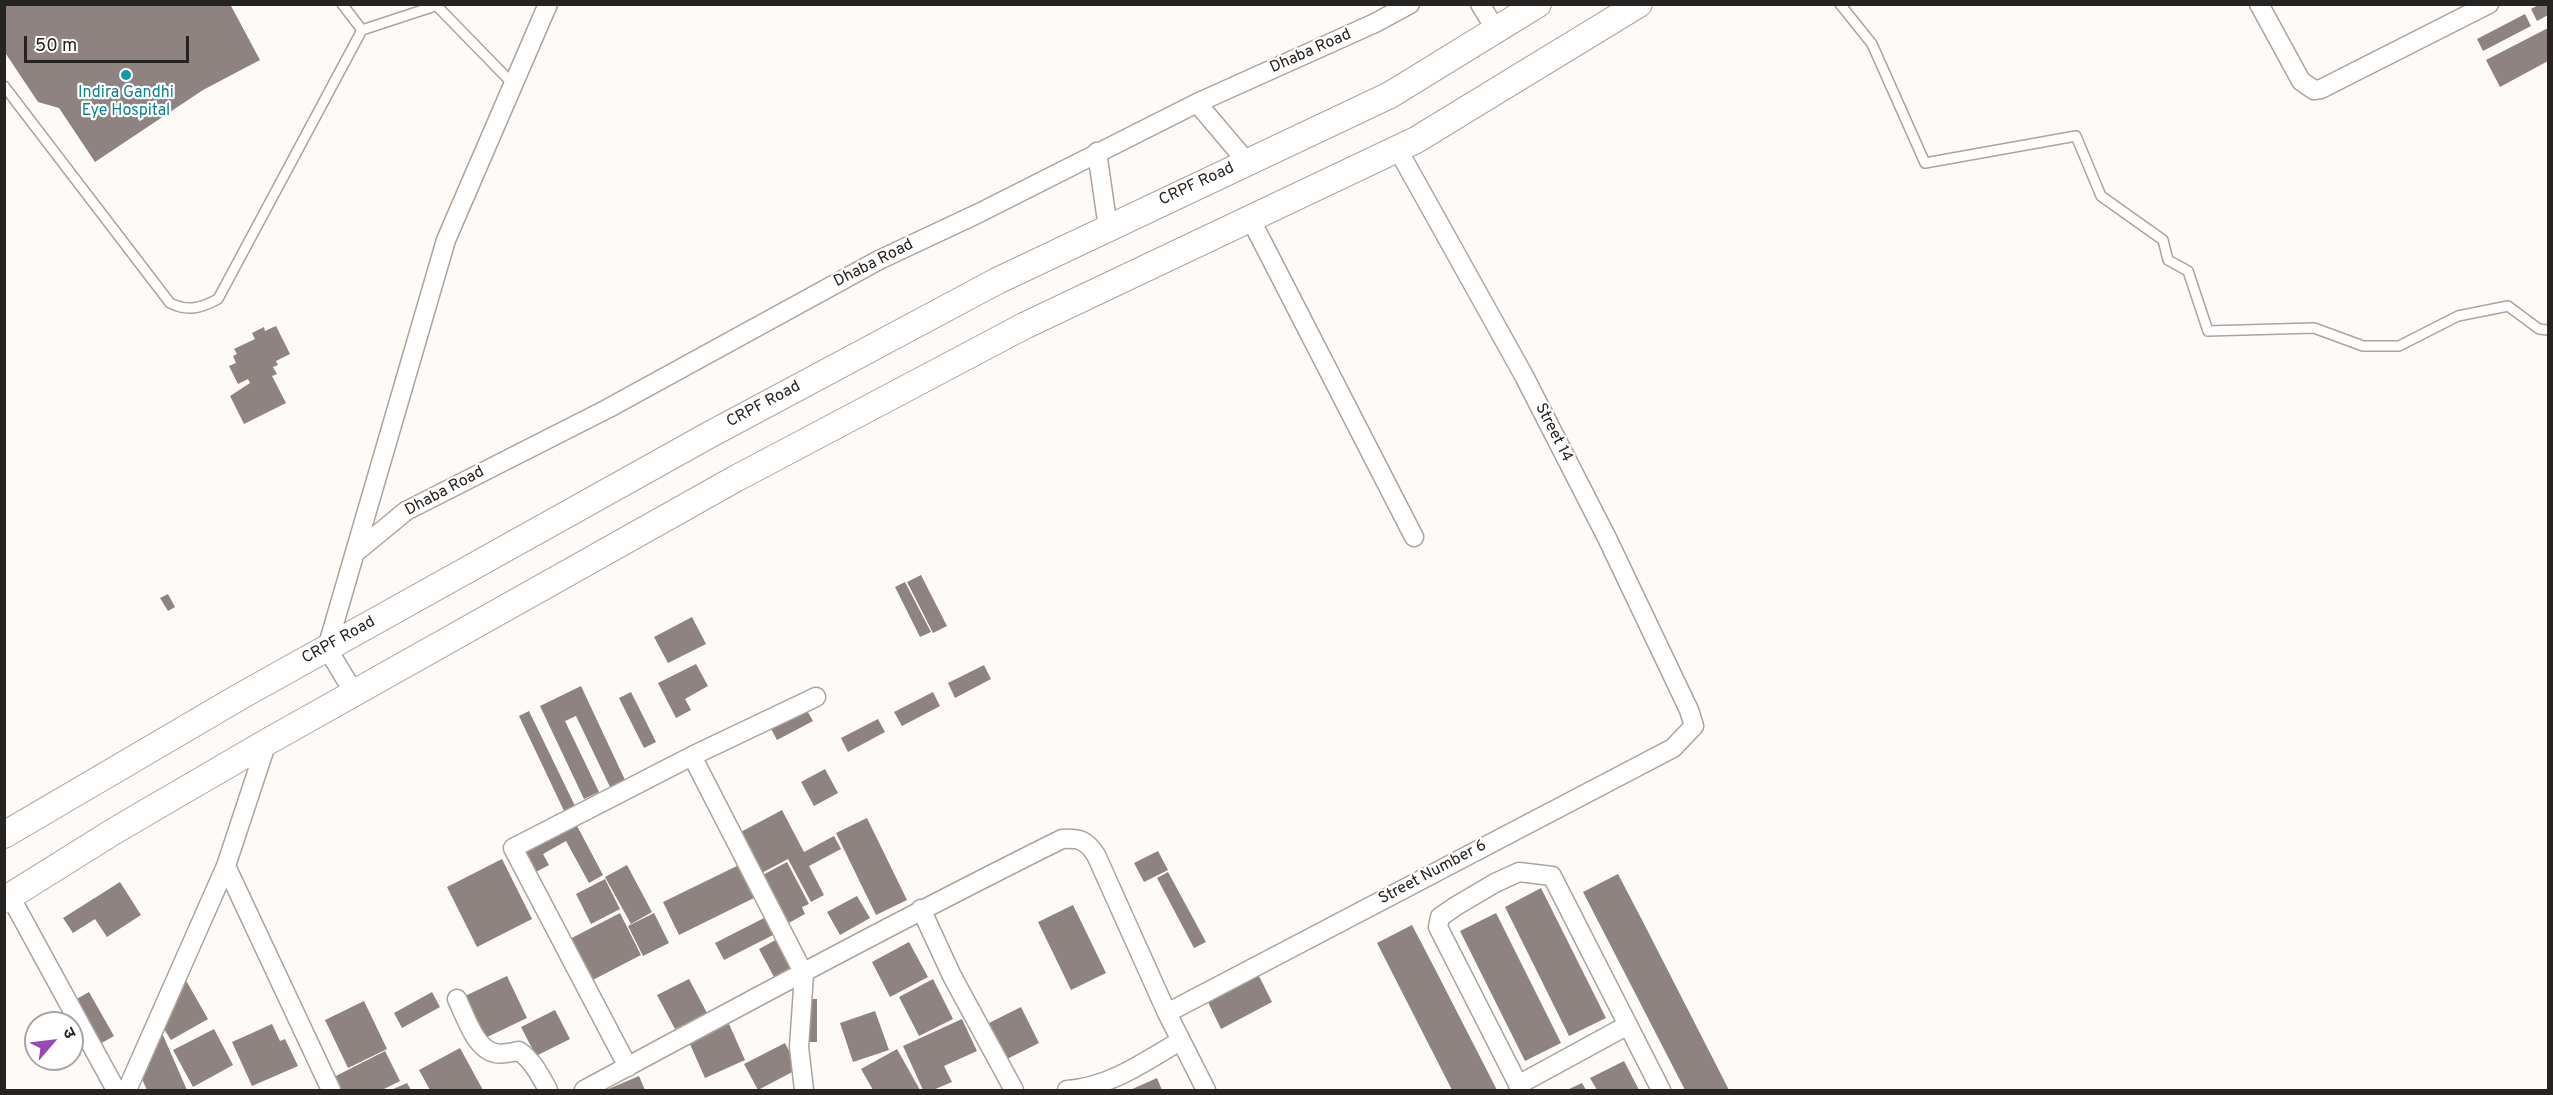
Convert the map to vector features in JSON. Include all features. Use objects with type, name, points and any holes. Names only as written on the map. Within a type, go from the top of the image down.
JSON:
[{"type":"street","points":[[354,693],[327,648],[446,240],[548,4]]},
{"type":"street","name":"Dhaba Road","points":[[355,553],[406,511],[607,409],[879,260],[979,213],[1197,103],[1376,23],[1410,4]]},
{"type":"street","points":[[1480,4],[1496,30]]},
{"type":"street","name":"CRPF Road","points":[[4,835],[327,648],[709,435],[997,281],[1390,95],[1538,4]]},
{"type":"street","points":[[116,1090],[7,898],[116,830],[267,742],[735,479],[1024,326],[1416,140],[1639,4]]},
{"type":"street","points":[[2259,4],[2301,81],[2314,90],[2321,89],[2489,4]]},
{"type":"street","points":[[1197,103],[1247,162]]},
{"type":"street","name":"Street 14","points":[[1397,148],[1528,384],[1612,549],[1689,710],[1694,726]]},
{"type":"street","points":[[1098,152],[1108,228]]},
{"type":"street","points":[[1250,218],[1414,537]]},
{"type":"street","points":[[628,1067],[513,848],[692,756],[816,697]]},
{"type":"street","name":"Street Number 6","points":[[1167,1013],[1673,748],[1694,726]]},
{"type":"street","points":[[128,1090],[226,866],[267,742]]},
{"type":"street","points":[[692,756],[804,974],[799,1047],[804,1090]]},
{"type":"street","points":[[584,1090],[804,974],[921,909],[1062,839],[1074,838],[1088,843],[1096,855],[1180,1041],[1206,1090]]},
{"type":"street","points":[[226,866],[331,1090]]},
{"type":"street","points":[[1628,1025],[1520,1088],[1438,927],[1440,917],[1495,883],[1519,872],[1552,876],[1628,1025],[1660,1090]]},
{"type":"street","points":[[921,909],[952,976],[1014,1090]]},
{"type":"street","points":[[457,999],[484,1048],[495,1054],[519,1051],[528,1057],[548,1090]]},
{"type":"street","points":[[1067,1090],[1085,1089],[1108,1082],[1180,1041]]},
{"type":"lane","points":[[342,4],[362,30]]},
{"type":"lane","points":[[1840,4],[1872,44],[1924,163],[2076,136],[2101,196],[2163,240],[2168,260],[2188,271],[2208,331],[2314,328],[2363,346],[2399,346],[2458,316],[2508,306],[2539,329],[2548,330]]},
{"type":"lane","points":[[4,86],[170,303],[182,309],[191,309],[203,307],[218,298],[362,30],[435,5],[513,84]]},
{"type":"building","name":"Indira Gandhi Eye Hospital","points":[[4,4],[230,4],[260,60],[203,90],[95,162],[59,108],[38,102],[4,51]]},
{"type":"building","points":[[2540,4],[2548,4],[2548,15],[2537,21],[2531,9]]},
{"type":"building","points":[[2525,14],[2531,26],[2483,51],[2477,39]]},
{"type":"building","points":[[2548,28],[2548,61],[2500,87],[2486,60]]},
{"type":"building","points":[[276,326],[290,354],[276,361],[278,365],[273,367],[277,374],[272,376],[286,403],[244,424],[230,396],[250,383],[248,379],[238,384],[229,366],[236,363],[233,356],[237,354],[234,349],[255,339],[252,333],[264,327],[265,331]]},
{"type":"building","points":[[921,575],[947,626],[933,633],[907,582]]},
{"type":"building","points":[[905,582],[931,632],[920,637],[895,587]]},
{"type":"building","points":[[168,594],[175,607],[168,611],[160,598]]},
{"type":"building","points":[[692,617],[706,644],[668,663],[654,637]]},
{"type":"building","points":[[696,664],[708,686],[685,699],[691,710],[676,718],[658,683]]},
{"type":"building","points":[[984,665],[991,679],[955,698],[948,683]]},
{"type":"building","points":[[581,686],[625,780],[610,787],[576,716],[565,721],[599,792],[584,799],[540,706]]},
{"type":"building","points":[[631,692],[656,742],[644,748],[619,698]]},
{"type":"building","points":[[933,692],[940,706],[902,726],[894,712]]},
{"type":"building","points":[[805,707],[813,721],[777,740],[769,725]]},
{"type":"building","points":[[529,711],[576,808],[565,813],[519,716]]},
{"type":"building","points":[[878,719],[885,732],[848,752],[841,738]]},
{"type":"building","points":[[825,769],[838,793],[814,806],[801,782]]},
{"type":"building","points":[[782,810],[804,852],[834,836],[841,849],[809,866],[824,895],[811,902],[788,859],[758,875],[737,834]]},
{"type":"building","points":[[867,818],[907,900],[876,915],[836,833]]},
{"type":"building","points":[[575,822],[603,875],[589,883],[566,841],[543,854],[549,865],[534,873],[522,851]]},
{"type":"building","points":[[1158,851],[1168,870],[1144,882],[1134,863]]},
{"type":"building","points":[[502,859],[532,919],[477,947],[447,887]]},
{"type":"building","points":[[787,862],[809,904],[802,907],[805,914],[785,925],[759,877]]},
{"type":"building","points":[[741,864],[758,896],[679,935],[663,902]]},
{"type":"building","points":[[627,865],[652,912],[631,924],[605,877]]},
{"type":"building","points":[[1168,872],[1206,942],[1194,948],[1157,878]]},
{"type":"building","points":[[1618,874],[1729,1090],[1685,1090],[1583,892]]},
{"type":"building","points":[[605,879],[620,909],[591,924],[576,894]]},
{"type":"building","points":[[120,882],[141,915],[107,937],[95,919],[73,933],[63,918]]},
{"type":"building","points":[[1541,888],[1606,1018],[1569,1036],[1505,907]]},
{"type":"building","points":[[857,896],[870,918],[840,935],[827,912]]},
{"type":"building","points":[[1073,905],[1106,973],[1071,990],[1038,922]]},
{"type":"building","points":[[620,913],[641,955],[587,983],[566,941]]},
{"type":"building","points":[[654,913],[669,943],[643,956],[628,926]]},
{"type":"building","points":[[1496,913],[1561,1043],[1525,1061],[1460,931]]},
{"type":"building","points":[[768,916],[777,933],[724,960],[715,943]]},
{"type":"building","points":[[1412,925],[1497,1090],[1452,1090],[1377,943]]},
{"type":"building","points":[[781,937],[796,965],[774,977],[759,949]]},
{"type":"building","points":[[909,942],[928,977],[890,997],[872,962]]},
{"type":"building","points":[[1258,974],[1272,1002],[1221,1029],[1207,1000]]},
{"type":"building","points":[[507,976],[527,1018],[485,1038],[465,996]]},
{"type":"building","points":[[184,977],[208,1019],[171,1040],[164,1029]]},
{"type":"building","points":[[689,979],[707,1013],[675,1029],[657,995]]},
{"type":"building","points":[[933,979],[953,1019],[919,1036],[899,997]]},
{"type":"building","points":[[89,992],[114,1036],[98,1045],[84,1020],[84,1011],[79,1011],[73,1001]]},
{"type":"building","points":[[432,992],[440,1007],[402,1028],[394,1013]]},
{"type":"building","points":[[805,999],[817,999],[817,1042],[805,1042]]},
{"type":"building","points":[[364,1001],[387,1049],[348,1068],[325,1020]]},
{"type":"building","points":[[1021,1007],[1039,1043],[1003,1061],[985,1025]]},
{"type":"building","points":[[555,1010],[570,1039],[536,1056],[521,1027]]},
{"type":"building","points":[[875,1011],[889,1050],[853,1062],[840,1023]]},
{"type":"building","points":[[962,1019],[977,1051],[944,1066],[952,1082],[933,1090],[923,1090],[903,1046]]},
{"type":"building","points":[[272,1024],[280,1041],[285,1039],[298,1066],[252,1086],[232,1042]]},
{"type":"building","points":[[729,1024],[745,1060],[705,1078],[689,1042]]},
{"type":"building","points":[[214,1029],[233,1065],[193,1087],[173,1050]]},
{"type":"building","points":[[162,1033],[187,1090],[147,1090],[140,1075]]},
{"type":"building","points":[[785,1043],[798,1069],[758,1090],[744,1064]]},
{"type":"building","points":[[460,1048],[483,1090],[430,1090],[419,1070]]},
{"type":"building","points":[[897,1049],[920,1090],[873,1090],[861,1069]]},
{"type":"building","points":[[385,1051],[400,1081],[382,1090],[336,1090],[330,1079]]},
{"type":"building","points":[[1624,1061],[1639,1090],[1597,1090],[1590,1078]]},
{"type":"building","points":[[639,1076],[645,1090],[606,1090]]},
{"type":"building","points":[[1157,1078],[1162,1090],[1130,1090]]},
{"type":"building","points":[[407,1083],[411,1090],[391,1090]]},
{"type":"building","points":[[1582,1083],[1586,1090],[1567,1090]]},
{"type":"place","name":"Indira Gandhi Eye Hospital","points":[[126,75]]}]
